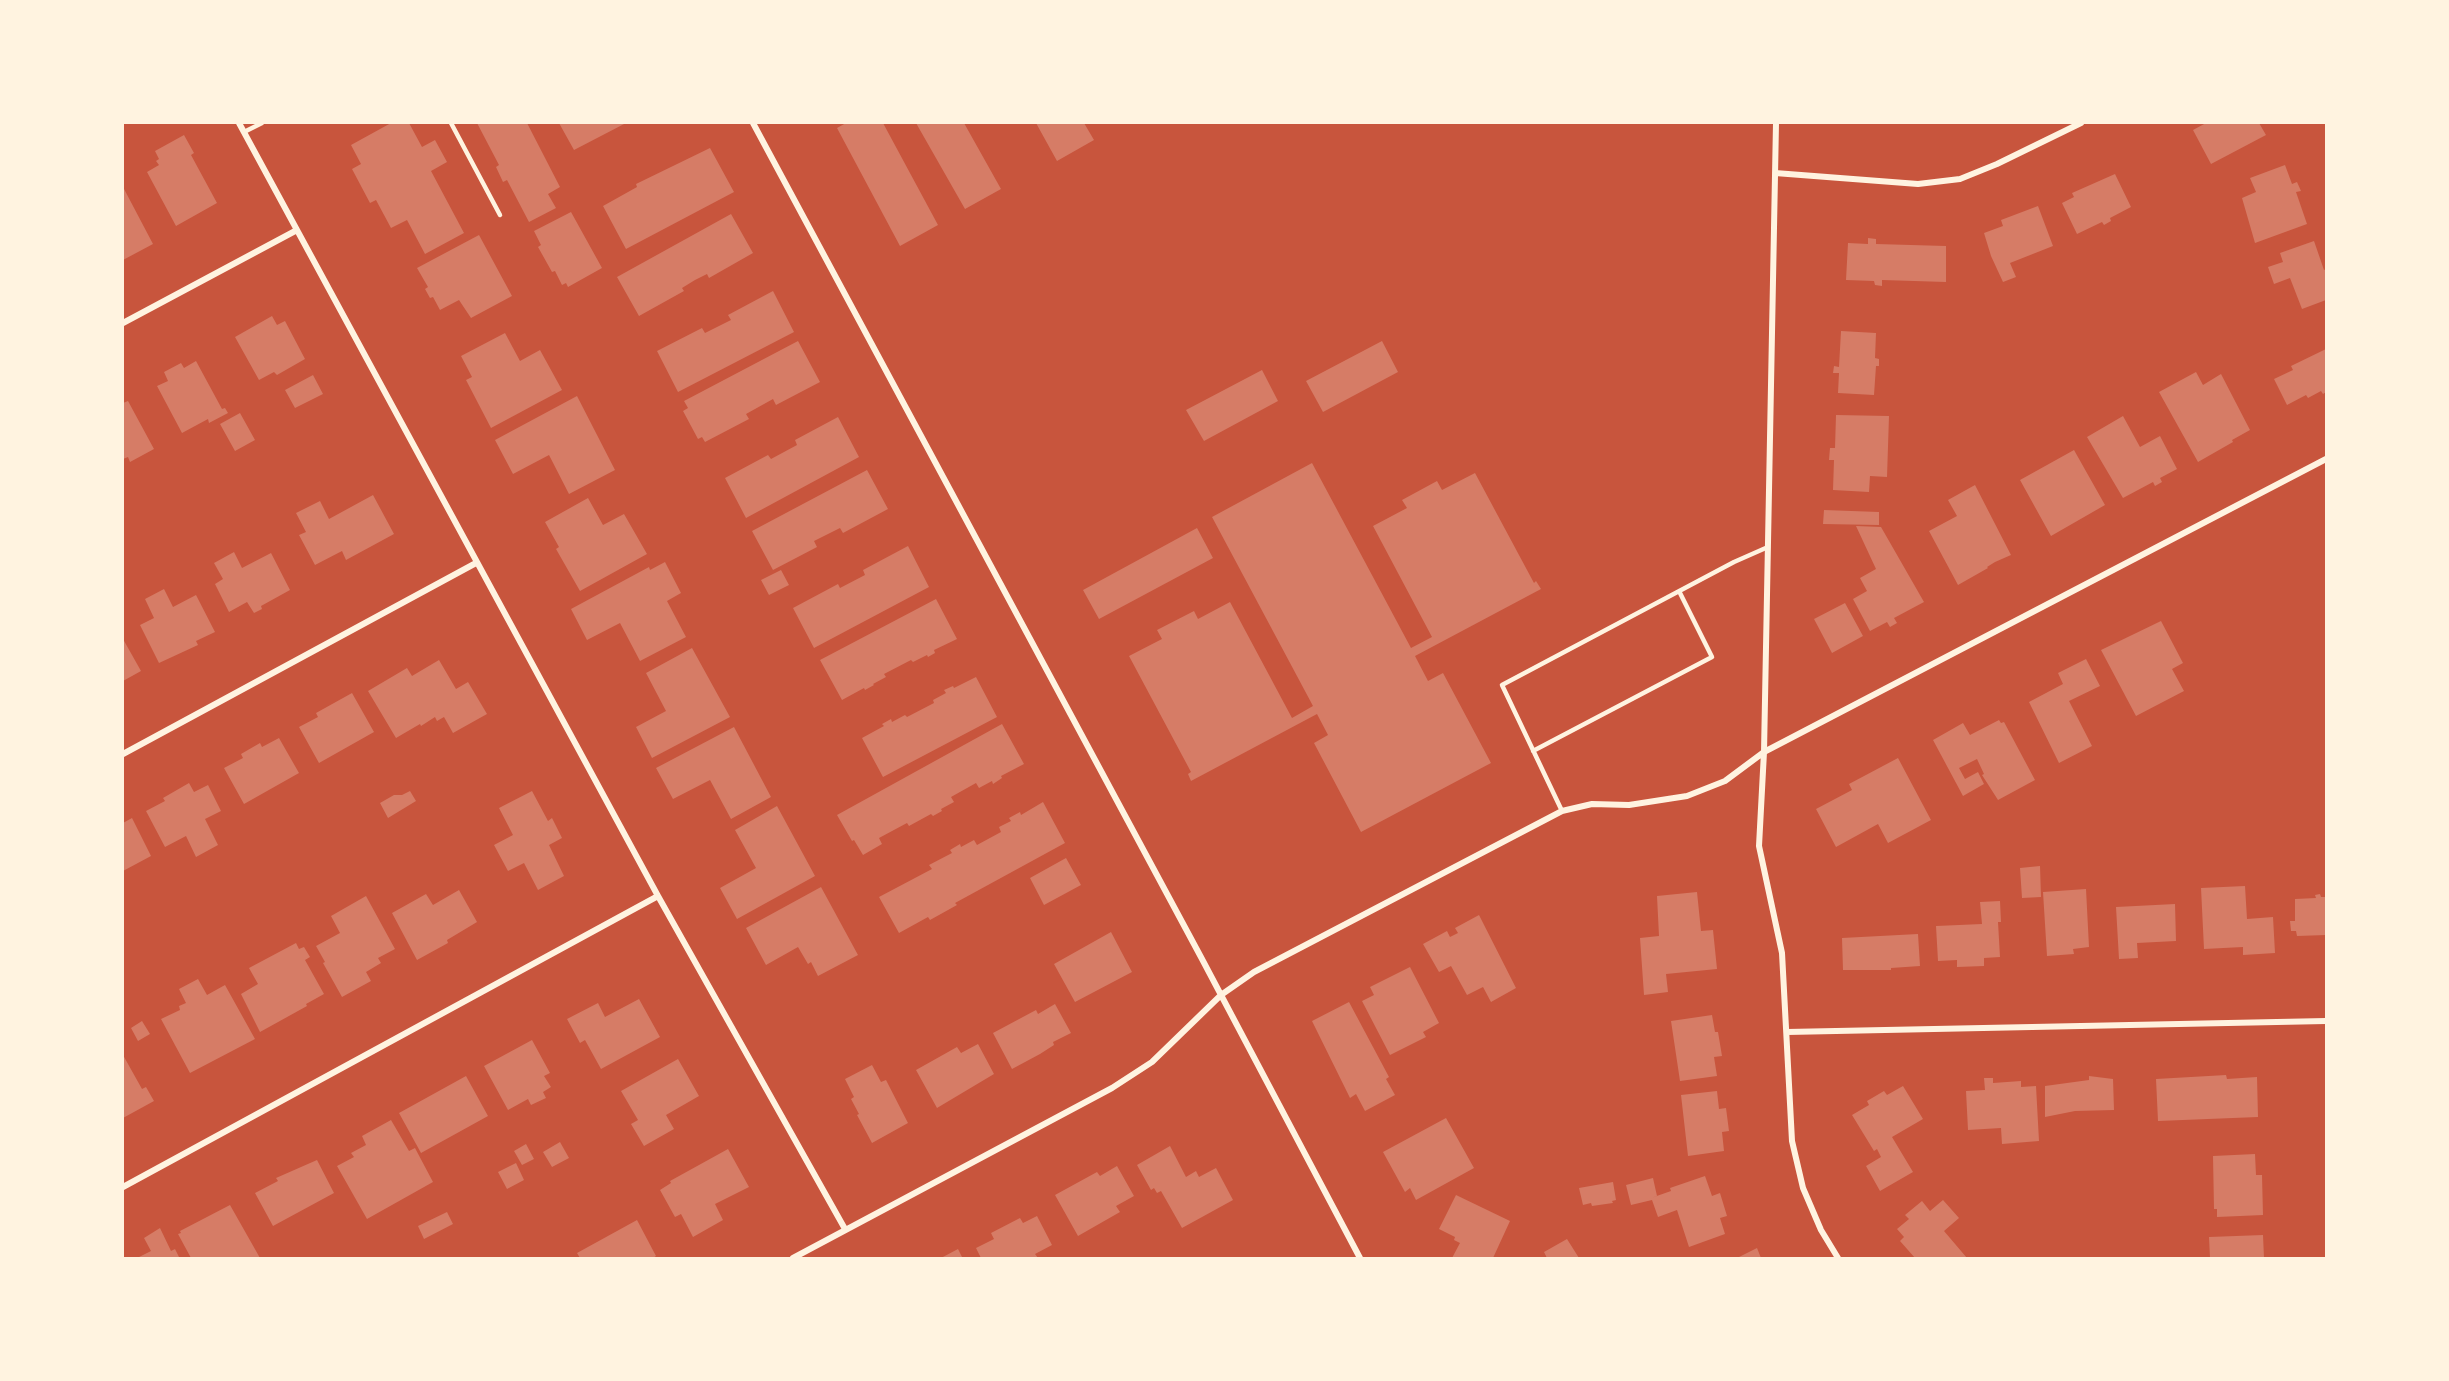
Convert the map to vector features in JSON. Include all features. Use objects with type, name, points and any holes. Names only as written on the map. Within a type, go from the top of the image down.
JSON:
[{"type":"street","points":[[239,123],[658,896],[845,1229]]},
{"type":"street","points":[[753,123],[1360,1258]]},
{"type":"street","points":[[1776,123],[1764,752],[1758,846],[1782,953],[1792,1141],[1803,1188],[1821,1230],[1838,1258]]},
{"type":"street","points":[[1775,173],[1918,184],[1960,179],[1997,164],[2081,123]]},
{"type":"street","points":[[123,323],[297,230]]},
{"type":"street","points":[[793,1258],[1112,1088],[1152,1062],[1221,995],[1254,972],[1562,811],[1592,804],[1629,805],[1687,796],[1725,781],[1764,752],[2326,459]]},
{"type":"street","points":[[123,754],[476,563]]},
{"type":"street","points":[[123,1186],[658,896]]},
{"type":"street","points":[[1787,1032],[2326,1021]]},
{"type":"lane","points":[[244,132],[262,123]]},
{"type":"lane","points":[[451,123],[500,215]]},
{"type":"lane","points":[[1562,811],[1502,685],[1679,591],[1768,547]]},
{"type":"lane","points":[[1533,751],[1712,657],[1679,591]]},
{"type":"building","points":[[391,123],[409,123],[422,147],[435,140],[447,162],[431,171],[464,233],[425,254],[407,220],[391,228],[376,200],[370,203],[352,169],[361,164],[351,145]]},
{"type":"building","points":[[477,123],[527,123],[560,187],[548,194],[556,208],[529,222],[507,180],[503,182],[496,167],[499,165]]},
{"type":"building","points":[[559,123],[626,123],[574,150]]},
{"type":"building","points":[[846,123],[883,123],[938,225],[900,246],[837,128]]},
{"type":"building","points":[[916,123],[964,123],[1001,189],[965,209]]},
{"type":"building","points":[[1036,123],[1084,123],[1094,140],[1057,161]]},
{"type":"building","points":[[2206,123],[2259,123],[2266,135],[2211,164],[2193,130]]},
{"type":"building","points":[[184,135],[194,153],[191,155],[217,203],[176,226],[147,172],[159,165],[155,151]]},
{"type":"building","points":[[710,148],[734,192],[626,249],[603,206],[637,187],[636,184]]},
{"type":"building","points":[[2285,165],[2292,184],[2297,182],[2301,191],[2296,192],[2307,224],[2255,243],[2242,198],[2256,192],[2250,178]]},
{"type":"building","points":[[2115,174],[2131,207],[2110,218],[2111,221],[2104,225],[2102,222],[2077,234],[2062,203],[2074,197],[2072,193]]},
{"type":"building","points":[[123,187],[153,244],[123,260]]},
{"type":"building","points":[[2038,206],[2053,246],[2010,263],[2016,277],[2003,282],[1984,233],[2003,226],[2001,220]]},
{"type":"building","points":[[571,212],[602,268],[568,287],[566,283],[562,285],[555,271],[552,272],[538,247],[541,245],[534,231]]},
{"type":"building","points":[[731,214],[753,253],[709,278],[707,274],[695,280],[682,288],[684,291],[639,316],[617,277]]},
{"type":"building","points":[[479,235],[512,296],[471,318],[459,300],[440,310],[433,297],[430,298],[425,289],[428,287],[417,268]]},
{"type":"building","points":[[1868,238],[1876,239],[1876,244],[1946,246],[1946,282],[1882,280],[1882,286],[1875,285],[1874,281],[1846,280],[1848,243],[1868,244]]},
{"type":"building","points":[[2314,241],[2324,270],[2326,269],[2326,300],[2302,309],[2290,278],[2274,284],[2268,267],[2283,262],[2280,253]]},
{"type":"building","points":[[773,291],[794,332],[678,392],[657,351],[702,328],[705,333],[731,320],[728,315]]},
{"type":"building","points":[[272,316],[277,325],[285,321],[305,359],[277,375],[274,372],[259,380],[235,337]]},
{"type":"building","points":[[1841,331],[1876,333],[1875,358],[1879,359],[1879,366],[1876,366],[1874,395],[1838,393],[1839,373],[1833,373],[1834,366],[1839,367]]},
{"type":"building","points":[[505,333],[520,361],[540,350],[562,390],[491,428],[466,380],[472,377],[461,356]]},
{"type":"building","points":[[798,341],[820,382],[776,405],[773,399],[746,414],[749,419],[705,442],[702,437],[698,439],[683,411],[688,408],[684,401]]},
{"type":"building","points":[[1382,341],[1398,372],[1323,412],[1306,381]]},
{"type":"building","points":[[2326,349],[2326,392],[2323,394],[2321,391],[2308,398],[2306,395],[2287,405],[2274,379],[2293,370],[2291,366]]},
{"type":"building","points":[[196,361],[222,409],[225,408],[228,413],[209,423],[208,419],[182,433],[157,386],[168,381],[164,372],[181,363],[184,368]]},
{"type":"building","points":[[1262,370],[1278,401],[1204,441],[1186,410]]},
{"type":"building","points":[[2196,372],[2203,385],[2221,374],[2250,430],[2198,462],[2159,392]]},
{"type":"building","points":[[313,375],[323,394],[295,408],[285,390]]},
{"type":"building","points":[[577,396],[615,470],[569,494],[549,455],[513,474],[495,440]]},
{"type":"building","points":[[128,401],[154,449],[130,462],[128,457],[123,459],[123,403]]},
{"type":"building","points":[[240,413],[255,440],[235,451],[220,424]]},
{"type":"building","points":[[1836,415],[1889,416],[1887,477],[1870,476],[1869,492],[1833,490],[1834,460],[1829,460],[1830,448],[1835,448]]},
{"type":"building","points":[[2123,416],[2140,447],[2160,436],[2177,469],[2160,478],[2162,482],[2155,486],[2153,482],[2123,498],[2087,437]]},
{"type":"building","points":[[838,417],[859,457],[746,518],[725,478],[768,455],[771,459],[797,445],[795,440]]},
{"type":"building","points":[[2074,450],[2105,505],[2051,536],[2020,480]]},
{"type":"building","points":[[1312,463],[1411,648],[1432,637],[1373,526],[1407,508],[1402,500],[1437,481],[1442,490],[1475,473],[1534,583],[1536,581],[1541,589],[1415,656],[1428,681],[1443,673],[1491,763],[1361,832],[1314,743],[1328,735],[1317,714],[1191,781],[1188,774],[1191,772],[1129,656],[1162,639],[1157,630],[1194,611],[1198,619],[1230,602],[1292,718],[1313,706],[1212,517]]},
{"type":"building","points":[[867,470],[888,509],[843,533],[840,528],[814,541],[817,547],[773,570],[752,531]]},
{"type":"building","points":[[1975,485],[2011,555],[1958,585],[1929,531],[1957,516],[1948,500]]},
{"type":"building","points":[[373,495],[394,534],[346,560],[342,551],[315,565],[299,535],[306,532],[296,513],[320,501],[329,519]]},
{"type":"building","points":[[588,498],[603,525],[624,514],[647,554],[580,591],[556,549],[559,547],[545,522]]},
{"type":"building","points":[[1824,510],[1879,512],[1879,525],[1823,524]]},
{"type":"building","points":[[1856,526],[1881,527],[1924,602],[1894,618],[1897,623],[1890,627],[1887,622],[1870,631],[1853,599],[1867,591],[1860,578],[1876,569]]},
{"type":"building","points":[[1197,528],[1213,558],[1099,619],[1083,590]]},
{"type":"building","points":[[908,546],[929,587],[814,648],[793,608],[838,584],[840,588],[865,575],[863,570]]},
{"type":"building","points":[[234,552],[242,568],[271,553],[290,590],[261,606],[262,609],[254,613],[247,602],[229,612],[215,584],[223,579],[214,563]]},
{"type":"building","points":[[665,562],[681,593],[667,601],[686,637],[640,661],[620,623],[587,640],[571,609],[649,567],[650,570]]},
{"type":"building","points":[[781,570],[789,585],[769,595],[761,580]]},
{"type":"building","points":[[164,589],[173,607],[196,595],[215,632],[196,641],[198,645],[159,663],[140,625],[154,618],[145,599]]},
{"type":"building","points":[[936,599],[957,639],[934,650],[935,653],[928,657],[927,655],[913,662],[911,660],[884,674],[886,677],[874,685],[842,700],[820,660]]},
{"type":"building","points":[[1845,603],[1863,636],[1832,653],[1814,619]]},
{"type":"building","points":[[2161,621],[2183,663],[2172,669],[2184,691],[2136,716],[2101,650]]},
{"type":"building","points":[[123,639],[141,671],[123,681]]},
{"type":"building","points":[[692,648],[730,717],[652,758],[636,727],[666,711],[646,673]]},
{"type":"building","points":[[2086,659],[2100,686],[2069,701],[2092,746],[2059,763],[2029,702],[2063,684],[2058,673]]},
{"type":"building","points":[[439,660],[456,689],[468,682],[487,714],[453,733],[444,717],[437,721],[435,717],[396,738],[368,691],[407,668],[412,676]]},
{"type":"building","points":[[976,677],[997,717],[883,777],[862,738],[884,726],[882,724],[891,719],[892,722],[905,715],[907,717],[934,703],[933,700],[946,693],[944,690],[953,686],[954,688]]},
{"type":"building","points":[[352,693],[374,732],[319,763],[299,727],[318,717],[316,713]]},
{"type":"building","points":[[1999,720],[2001,723],[2004,722],[2035,780],[1998,800],[1982,775],[1984,774],[1977,759],[1959,768],[1965,779],[1978,772],[1984,784],[1963,796],[1933,740],[1963,723],[1970,735]]},
{"type":"building","points":[[1002,724],[1024,764],[1001,776],[1002,778],[993,784],[992,781],[979,788],[976,783],[951,797],[954,802],[941,809],[942,811],[933,816],[931,814],[909,826],[907,823],[879,838],[882,844],[863,855],[837,815]]},
{"type":"building","points":[[734,727],[771,797],[731,819],[710,780],[673,799],[656,768]]},
{"type":"building","points":[[279,738],[299,773],[244,804],[224,768],[243,758],[241,754],[260,743],[262,747]]},
{"type":"building","points":[[1898,758],[1931,820],[1888,843],[1878,824],[1836,847],[1816,809],[1852,790],[1849,784]]},
{"type":"building","points":[[189,783],[194,792],[208,785],[221,811],[205,819],[218,845],[196,857],[186,836],[165,847],[146,811],[165,801],[163,798]]},
{"type":"building","points":[[410,791],[416,801],[388,818],[380,803],[394,795],[402,795]]},
{"type":"building","points":[[532,791],[548,821],[552,818],[562,838],[549,845],[564,876],[538,890],[524,863],[508,871],[494,845],[513,835],[499,808]]},
{"type":"building","points":[[1043,802],[1065,843],[955,903],[957,905],[930,920],[928,917],[899,933],[879,897],[932,869],[929,865],[952,853],[950,850],[960,844],[961,847],[974,840],[977,845],[1001,832],[999,827],[1011,821],[1009,818],[1020,812],[1021,815]]},
{"type":"building","points":[[777,806],[815,876],[737,919],[720,888],[756,868],[735,830]]},
{"type":"building","points":[[132,818],[151,856],[123,871],[123,823]]},
{"type":"building","points":[[1066,858],[1081,885],[1044,905],[1030,878]]},
{"type":"building","points":[[2040,866],[2041,897],[2022,898],[2020,868]]},
{"type":"building","points":[[2245,886],[2247,919],[2273,917],[2275,953],[2243,955],[2243,947],[2204,949],[2201,888]]},
{"type":"building","points":[[821,887],[858,955],[818,976],[811,962],[808,964],[798,947],[766,965],[746,928]]},
{"type":"building","points":[[2086,889],[2089,947],[2073,949],[2074,954],[2047,956],[2043,892]]},
{"type":"building","points":[[459,890],[477,922],[447,940],[448,943],[417,960],[392,913],[426,894],[433,905]]},
{"type":"building","points":[[1697,892],[1701,931],[1713,930],[1717,969],[1666,974],[1668,992],[1644,995],[1640,938],[1659,936],[1657,896]]},
{"type":"building","points":[[2320,894],[2321,897],[2326,897],[2326,935],[2297,936],[2296,931],[2291,931],[2290,921],[2295,921],[2295,899],[2316,898],[2315,895]]},
{"type":"building","points":[[366,896],[395,949],[378,958],[381,963],[366,972],[371,981],[342,997],[316,946],[340,933],[331,916]]},
{"type":"building","points":[[2000,901],[2001,922],[1998,922],[2000,957],[1984,958],[1984,966],[1957,967],[1957,960],[1938,961],[1936,926],[1982,924],[1980,902]]},
{"type":"building","points":[[2175,904],[2176,941],[2137,943],[2138,958],[2119,959],[2116,907]]},
{"type":"building","points":[[1479,915],[1516,988],[1491,1002],[1483,987],[1467,995],[1451,966],[1439,972],[1423,944],[1447,931],[1450,937],[1458,933],[1455,928]]},
{"type":"building","points":[[1111,932],[1132,972],[1075,1002],[1054,964]]},
{"type":"building","points":[[1918,934],[1920,966],[1891,968],[1891,970],[1843,970],[1842,938]]},
{"type":"building","points":[[296,943],[299,949],[304,947],[310,957],[305,960],[324,994],[260,1032],[241,994],[258,984],[249,968]]},
{"type":"building","points":[[1410,967],[1439,1023],[1423,1032],[1426,1037],[1390,1055],[1362,1001],[1374,995],[1370,987]]},
{"type":"building","points":[[198,979],[207,995],[225,985],[255,1039],[190,1073],[161,1019],[180,1010],[179,1006],[186,1003],[179,989]]},
{"type":"building","points":[[639,999],[660,1037],[601,1069],[585,1040],[580,1043],[567,1019],[598,1003],[605,1017]]},
{"type":"building","points":[[1349,1002],[1389,1077],[1386,1079],[1395,1095],[1365,1111],[1356,1094],[1350,1098],[1312,1021]]},
{"type":"building","points":[[1055,1004],[1071,1033],[1012,1069],[993,1033],[1036,1010],[1038,1014]]},
{"type":"building","points":[[1712,1015],[1715,1032],[1718,1032],[1722,1056],[1714,1057],[1717,1076],[1680,1081],[1671,1021]]},
{"type":"building","points":[[142,1021],[150,1034],[138,1041],[131,1028]]},
{"type":"building","points":[[532,1040],[550,1073],[544,1076],[551,1087],[543,1092],[546,1098],[531,1105],[528,1099],[508,1110],[484,1066]]},
{"type":"building","points":[[978,1044],[994,1074],[937,1108],[916,1070],[957,1047],[961,1053]]},
{"type":"building","points":[[123,1055],[142,1089],[146,1087],[154,1101],[123,1118]]},
{"type":"building","points":[[678,1059],[699,1096],[666,1115],[674,1129],[644,1146],[631,1124],[638,1120],[621,1091]]},
{"type":"building","points":[[872,1065],[881,1082],[886,1080],[908,1123],[872,1143],[857,1115],[859,1114],[851,1099],[854,1097],[845,1079]]},
{"type":"building","points":[[2226,1075],[2227,1079],[2257,1077],[2258,1117],[2158,1121],[2156,1079]]},
{"type":"building","points":[[466,1076],[488,1116],[421,1153],[399,1113]]},
{"type":"building","points":[[2089,1076],[2113,1079],[2114,1110],[2075,1111],[2045,1117],[2045,1086],[2089,1080]]},
{"type":"building","points":[[1984,1078],[1993,1078],[1993,1083],[2021,1081],[2021,1087],[2036,1086],[2039,1141],[2002,1144],[2001,1128],[1968,1130],[1966,1091],[1985,1090]]},
{"type":"building","points":[[1903,1086],[1923,1119],[1892,1137],[1913,1172],[1880,1191],[1866,1166],[1881,1157],[1877,1149],[1874,1151],[1852,1115],[1869,1105],[1867,1101],[1884,1091],[1887,1095]]},
{"type":"building","points":[[1717,1091],[1719,1109],[1726,1108],[1729,1131],[1722,1132],[1724,1151],[1688,1156],[1681,1095]]},
{"type":"building","points":[[1446,1118],[1474,1168],[1416,1200],[1410,1188],[1405,1192],[1383,1152]]},
{"type":"building","points":[[391,1120],[409,1151],[415,1148],[433,1182],[367,1219],[337,1166],[354,1157],[351,1153],[366,1145],[362,1136]]},
{"type":"building","points":[[560,1142],[569,1158],[552,1167],[543,1152]]},
{"type":"building","points":[[526,1144],[534,1159],[522,1165],[514,1151]]},
{"type":"building","points":[[1170,1146],[1186,1177],[1196,1171],[1199,1177],[1216,1168],[1233,1200],[1182,1228],[1161,1191],[1157,1193],[1154,1188],[1151,1190],[1137,1165]]},
{"type":"building","points":[[728,1149],[749,1187],[715,1204],[723,1220],[693,1237],[681,1214],[675,1217],[660,1190],[671,1183],[670,1181]]},
{"type":"building","points":[[2255,1154],[2256,1175],[2262,1175],[2263,1215],[2217,1217],[2217,1209],[2214,1209],[2213,1156]]},
{"type":"building","points":[[317,1160],[334,1193],[273,1226],[255,1193],[278,1181],[276,1178]]},
{"type":"building","points":[[516,1163],[524,1180],[507,1189],[498,1172]]},
{"type":"building","points":[[1117,1166],[1134,1196],[1116,1206],[1120,1212],[1078,1236],[1055,1195],[1097,1172],[1100,1176]]},
{"type":"building","points":[[1705,1176],[1712,1196],[1720,1193],[1727,1216],[1720,1218],[1725,1234],[1689,1247],[1677,1210],[1658,1217],[1652,1200],[1631,1205],[1626,1185],[1653,1178],[1657,1196],[1671,1191],[1670,1188]]},
{"type":"building","points":[[1613,1182],[1616,1200],[1612,1201],[1613,1203],[1583,1205],[1579,1188]]},
{"type":"building","points":[[1456,1195],[1510,1221],[1493,1258],[1452,1258],[1460,1243],[1454,1240],[1455,1237],[1439,1229]]},
{"type":"building","points":[[1943,1200],[1959,1218],[1944,1231],[1967,1258],[1915,1258],[1900,1241],[1904,1237],[1897,1229],[1909,1219],[1905,1215],[1922,1201],[1930,1211]]},
{"type":"building","points":[[230,1205],[260,1258],[191,1258],[178,1234],[181,1233],[180,1231]]},
{"type":"building","points":[[447,1212],[453,1224],[424,1239],[418,1226]]},
{"type":"building","points":[[1037,1216],[1052,1245],[1035,1254],[1038,1258],[981,1258],[976,1248],[994,1239],[991,1233],[1020,1218],[1023,1223]]},
{"type":"building","points":[[637,1220],[656,1256],[653,1258],[580,1258],[577,1253]]},
{"type":"building","points":[[160,1228],[171,1251],[175,1249],[179,1257],[137,1258],[151,1251],[144,1238]]},
{"type":"building","points":[[2263,1235],[2264,1258],[2210,1258],[2209,1237]]},
{"type":"building","points":[[1567,1239],[1579,1258],[1547,1258],[1544,1252]]},
{"type":"building","points":[[1757,1248],[1761,1258],[1737,1258]]},
{"type":"building","points":[[958,1249],[962,1257],[941,1258]]}]
